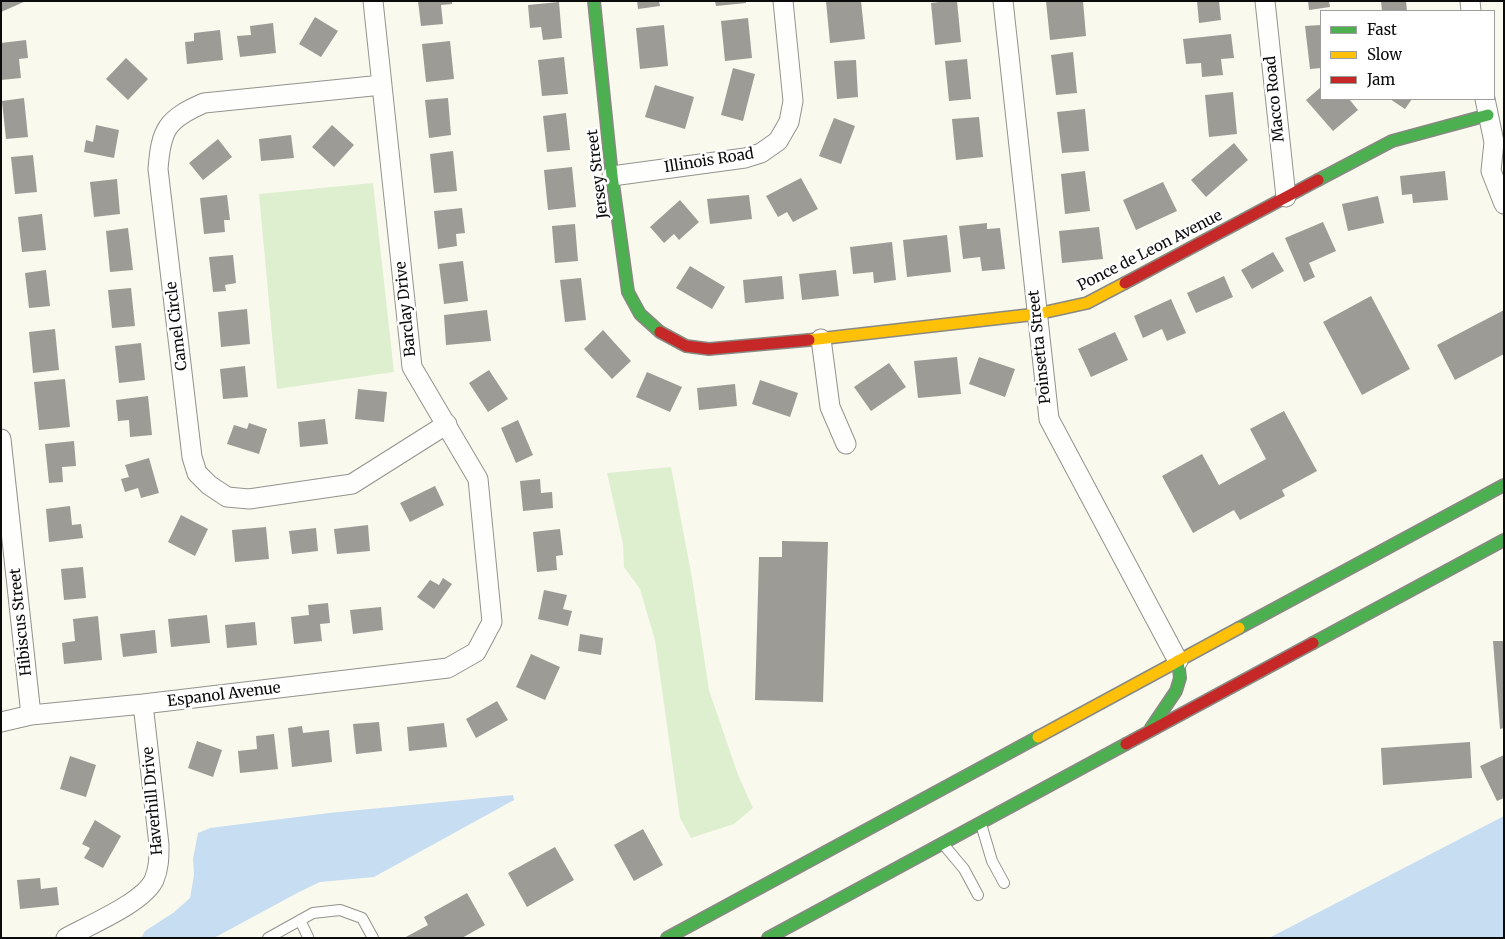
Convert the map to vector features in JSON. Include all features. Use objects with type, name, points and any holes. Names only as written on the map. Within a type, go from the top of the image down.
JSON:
[{"type":"main road","name":"Jersey Street","points":[[594,1],[612,176],[628,292],[640,314],[660,332]]},
{"type":"main road","name":"Ponce de Leon Avenue","points":[[660,332],[686,346],[709,349],[820,339],[1037,314],[1087,303],[1392,141],[1486,107]]},
{"type":"main road","points":[[667,938],[1504,485]]},
{"type":"main road","points":[[768,938],[1504,540]]},
{"type":"main road","points":[[1149,732],[1176,691],[1180,678],[1178,661]]},
{"type":"street","name":"Barclay Drive","points":[[373,1],[412,367],[478,479],[492,622],[476,652],[448,668]]},
{"type":"street","name":"Illinois Road","points":[[612,176],[744,158],[761,153],[778,141],[789,122],[793,101],[783,1]]},
{"type":"street","name":"Poinsetta Street","points":[[1003,1],[1049,419],[1178,661]]},
{"type":"street","name":"Macco Road","points":[[1265,1],[1286,197]]},
{"type":"street","name":"Camel Circle","points":[[382,85],[204,103],[185,112],[168,125],[160,146],[158,169],[192,457],[197,473],[209,486],[227,496],[249,498],[352,484],[447,424]]},
{"type":"street","points":[[1486,107],[1500,143],[1491,171],[1504,204]]},
{"type":"street","points":[[820,339],[830,407],[846,444]]},
{"type":"street","name":"Hibiscus Street","points":[[1,439],[31,715]]},
{"type":"street","name":"Espanol Avenue","points":[[1,722],[31,715],[144,704],[448,668]]},
{"type":"street","name":"Haverhill Drive","points":[[66,938],[89,932],[141,895],[153,882],[159,866],[159,845],[144,704]]},
{"type":"lane","points":[[981,823],[992,861],[1004,883]]},
{"type":"lane","points":[[942,843],[964,869],[978,896]]},
{"type":"lane","points":[[268,938],[313,913],[340,910],[362,918],[373,938]]},
{"type":"lane","points":[[300,920],[309,938]]},
{"type":"green space","points":[[373,183],[394,372],[277,389],[259,194]]},
{"type":"green space","points":[[671,467],[692,578],[709,690],[738,775],[753,808],[734,824],[691,838],[680,818],[655,640],[640,589],[624,567],[623,544],[607,473]]},
{"type":"water","points":[[513,795],[514,800],[374,877],[320,882],[214,938],[141,938],[145,931],[173,913],[190,898],[194,875],[193,859],[198,833],[210,828],[329,813]]},
{"type":"water","points":[[1504,816],[1504,938],[1269,938]]},
{"type":"building","points":[[1,1],[26,1],[1,12]]},
{"type":"building","points":[[418,1],[452,1],[452,4],[441,5],[443,24],[421,26]]},
{"type":"building","points":[[637,1],[659,1],[660,6],[638,9]]},
{"type":"building","points":[[715,1],[746,1],[746,3],[716,6]]},
{"type":"building","points":[[826,1],[861,1],[865,39],[830,43]]},
{"type":"building","points":[[957,1],[961,42],[935,45],[931,3]]},
{"type":"building","points":[[1046,1],[1083,1],[1086,36],[1050,40]]},
{"type":"building","points":[[1197,1],[1219,1],[1221,20],[1199,23]]},
{"type":"building","points":[[1308,1],[1329,1],[1330,7],[1309,10]]},
{"type":"building","points":[[1381,1],[1406,1],[1407,10],[1382,10]]},
{"type":"building","points":[[559,2],[562,38],[543,40],[541,27],[530,28],[528,5]]},
{"type":"building","points":[[315,17],[338,31],[321,57],[299,44]]},
{"type":"building","points":[[748,18],[752,58],[725,61],[721,21]]},
{"type":"building","points":[[273,23],[276,53],[240,57],[237,36],[251,35],[250,26]]},
{"type":"building","points":[[664,25],[668,66],[640,69],[636,28]]},
{"type":"building","points":[[1320,25],[1320,68],[1310,69],[1305,26]]},
{"type":"building","points":[[220,30],[223,60],[187,64],[185,42],[194,41],[194,33]]},
{"type":"building","points":[[1231,34],[1234,58],[1221,59],[1223,75],[1202,77],[1201,63],[1186,64],[1183,39]]},
{"type":"building","points":[[26,40],[28,58],[19,59],[21,78],[1,80],[1,43]]},
{"type":"building","points":[[450,41],[454,79],[426,82],[422,44]]},
{"type":"building","points":[[1073,52],[1077,93],[1056,95],[1051,55]]},
{"type":"building","points":[[564,57],[568,94],[542,96],[538,60]]},
{"type":"building","points":[[126,58],[148,79],[128,100],[106,79]]},
{"type":"building","points":[[967,59],[971,99],[949,101],[945,61]]},
{"type":"building","points":[[856,60],[858,97],[837,99],[834,61]]},
{"type":"building","points":[[733,68],[755,74],[743,121],[721,115]]},
{"type":"building","points":[[655,85],[694,97],[685,129],[645,117]]},
{"type":"building","points":[[1320,88],[1320,100],[1350,100],[1358,110],[1333,131],[1306,100]]},
{"type":"building","points":[[1233,92],[1237,134],[1209,137],[1205,95]]},
{"type":"building","points":[[24,98],[28,137],[6,139],[2,101]]},
{"type":"building","points":[[448,98],[451,135],[429,138],[425,100]]},
{"type":"building","points":[[1392,100],[1411,100],[1405,109]]},
{"type":"building","points":[[1085,109],[1089,151],[1062,153],[1057,112]]},
{"type":"building","points":[[566,113],[570,150],[547,152],[543,116]]},
{"type":"building","points":[[979,117],[983,157],[956,160],[952,119]]},
{"type":"building","points":[[834,118],[855,126],[841,164],[819,156]]},
{"type":"building","points":[[96,125],[119,130],[114,158],[84,152],[86,140],[93,142]]},
{"type":"building","points":[[332,125],[354,145],[334,167],[312,147]]},
{"type":"building","points":[[291,135],[294,158],[261,161],[259,139]]},
{"type":"building","points":[[218,139],[232,157],[203,180],[189,163]]},
{"type":"building","points":[[1234,143],[1248,160],[1206,197],[1191,180]]},
{"type":"building","points":[[453,151],[457,191],[434,193],[430,154]]},
{"type":"building","points":[[33,155],[37,192],[15,194],[11,157]]},
{"type":"building","points":[[572,167],[576,207],[548,210],[544,170]]},
{"type":"building","points":[[1085,171],[1090,211],[1065,214],[1061,174]]},
{"type":"building","points":[[1445,171],[1448,200],[1413,203],[1412,194],[1402,195],[1400,176]]},
{"type":"building","points":[[801,178],[818,209],[793,222],[787,212],[778,217],[766,196]]},
{"type":"building","points":[[117,179],[120,214],[94,217],[90,182]]},
{"type":"building","points":[[1163,182],[1177,211],[1136,230],[1123,200]]},
{"type":"building","points":[[227,195],[230,220],[224,220],[225,232],[204,234],[200,198]]},
{"type":"building","points":[[749,195],[752,219],[710,224],[707,199]]},
{"type":"building","points":[[1378,196],[1384,223],[1348,231],[1342,204]]},
{"type":"building","points":[[680,200],[699,222],[679,240],[674,234],[664,243],[650,227]]},
{"type":"building","points":[[462,208],[465,233],[456,234],[457,246],[438,249],[434,211]]},
{"type":"building","points":[[42,214],[46,250],[22,252],[18,217]]},
{"type":"building","points":[[1323,222],[1336,251],[1309,263],[1315,277],[1304,282],[1285,238]]},
{"type":"building","points":[[987,223],[987,229],[1000,228],[1005,269],[982,271],[980,257],[963,259],[959,226]]},
{"type":"building","points":[[575,224],[578,261],[555,263],[552,226]]},
{"type":"building","points":[[1099,227],[1103,259],[1062,263],[1059,231]]},
{"type":"building","points":[[128,228],[133,270],[110,272],[106,231]]},
{"type":"building","points":[[947,235],[951,272],[907,277],[903,240]]},
{"type":"building","points":[[892,242],[896,280],[874,283],[873,272],[853,274],[850,247]]},
{"type":"building","points":[[1273,252],[1284,271],[1252,289],[1241,270]]},
{"type":"building","points":[[233,255],[236,283],[225,285],[226,291],[213,292],[209,257]]},
{"type":"building","points":[[463,261],[468,301],[444,304],[439,264]]},
{"type":"building","points":[[690,266],[725,287],[712,309],[676,288]]},
{"type":"building","points":[[46,270],[50,306],[29,308],[25,273]]},
{"type":"building","points":[[836,270],[839,296],[802,300],[799,274]]},
{"type":"building","points":[[782,276],[784,299],[745,303],[743,280]]},
{"type":"building","points":[[1224,276],[1233,297],[1196,313],[1187,293]]},
{"type":"building","points":[[581,278],[586,320],[565,322],[560,280]]},
{"type":"building","points":[[131,288],[135,326],[112,328],[108,290]]},
{"type":"building","points":[[1371,296],[1410,369],[1362,395],[1323,322]]},
{"type":"building","points":[[1171,299],[1186,333],[1167,341],[1162,329],[1143,338],[1134,316]]},
{"type":"building","points":[[247,309],[250,344],[221,347],[218,312]]},
{"type":"building","points":[[487,310],[491,341],[446,345],[444,315]]},
{"type":"building","points":[[1504,310],[1504,354],[1455,380],[1437,345]]},
{"type":"building","points":[[55,329],[59,370],[33,373],[29,332]]},
{"type":"building","points":[[603,330],[631,361],[612,379],[584,349]]},
{"type":"building","points":[[1115,332],[1128,360],[1091,377],[1078,349]]},
{"type":"building","points":[[141,343],[145,380],[119,383],[115,346]]},
{"type":"building","points":[[957,357],[961,394],[918,398],[914,361]]},
{"type":"building","points":[[979,357],[1015,369],[1005,397],[969,384]]},
{"type":"building","points":[[889,363],[906,387],[871,411],[854,387]]},
{"type":"building","points":[[245,366],[248,397],[223,399],[220,369]]},
{"type":"building","points":[[489,370],[508,399],[488,412],[469,383]]},
{"type":"building","points":[[647,372],[682,387],[670,412],[636,397]]},
{"type":"building","points":[[65,379],[70,427],[39,430],[34,382]]},
{"type":"building","points":[[760,380],[798,393],[790,417],[752,404]]},
{"type":"building","points":[[735,384],[737,406],[699,410],[697,388]]},
{"type":"building","points":[[358,389],[387,392],[384,422],[355,419]]},
{"type":"building","points":[[148,396],[152,435],[130,437],[129,420],[118,421],[116,400]]},
{"type":"building","points":[[1284,411],[1317,471],[1282,490],[1285,496],[1240,520],[1234,510],[1193,533],[1162,476],[1202,454],[1219,485],[1266,459],[1250,429]]},
{"type":"building","points":[[325,419],[328,444],[300,447],[298,422]]},
{"type":"building","points":[[518,420],[533,455],[516,463],[501,428]]},
{"type":"building","points":[[249,423],[267,429],[259,454],[227,444],[234,425],[247,429]]},
{"type":"building","points":[[74,441],[76,466],[62,467],[63,482],[49,483],[45,444]]},
{"type":"building","points":[[149,458],[159,493],[141,498],[138,488],[125,492],[121,479],[129,477],[125,465]]},
{"type":"building","points":[[540,479],[541,493],[552,492],[553,508],[523,511],[520,481]]},
{"type":"building","points":[[435,486],[444,505],[410,522],[400,503]]},
{"type":"building","points":[[70,506],[72,525],[81,524],[83,538],[49,542],[46,509]]},
{"type":"building","points":[[181,515],[208,529],[195,556],[168,542]]},
{"type":"building","points":[[368,525],[370,551],[337,554],[334,529]]},
{"type":"building","points":[[266,527],[269,559],[235,562],[232,530]]},
{"type":"building","points":[[316,528],[318,551],[292,554],[289,531]]},
{"type":"building","points":[[560,529],[563,555],[556,556],[557,570],[537,572],[533,532]]},
{"type":"building","points":[[782,541],[828,542],[823,702],[755,700],[759,557],[782,557]]},
{"type":"building","points":[[83,567],[86,598],[64,600],[61,569]]},
{"type":"building","points":[[443,578],[452,584],[434,609],[417,597],[430,580],[439,585]]},
{"type":"building","points":[[544,590],[567,595],[563,609],[572,611],[568,626],[538,619]]},
{"type":"building","points":[[328,603],[330,623],[320,624],[322,641],[294,644],[291,617],[309,615],[308,605]]},
{"type":"building","points":[[381,607],[383,630],[353,634],[350,610]]},
{"type":"building","points":[[207,615],[210,643],[171,647],[168,619]]},
{"type":"building","points":[[98,616],[102,660],[64,664],[62,643],[75,641],[73,619]]},
{"type":"building","points":[[255,622],[257,645],[227,648],[225,625]]},
{"type":"building","points":[[155,630],[157,653],[123,657],[120,634]]},
{"type":"building","points":[[580,634],[603,638],[601,655],[578,651]]},
{"type":"building","points":[[1493,641],[1504,641],[1504,728],[1500,729]]},
{"type":"building","points":[[531,654],[560,667],[545,700],[516,687]]},
{"type":"building","points":[[497,701],[508,720],[476,738],[466,719]]},
{"type":"building","points":[[379,722],[382,751],[356,754],[353,724]]},
{"type":"building","points":[[444,723],[447,747],[409,751],[407,727]]},
{"type":"building","points":[[302,726],[303,733],[329,730],[332,762],[292,767],[288,728]]},
{"type":"building","points":[[274,734],[278,769],[240,773],[238,751],[257,749],[256,736]]},
{"type":"building","points":[[197,741],[222,750],[213,777],[188,768]]},
{"type":"building","points":[[1470,742],[1472,778],[1383,785],[1381,748]]},
{"type":"building","points":[[1504,755],[1504,798],[1497,801],[1480,766]]},
{"type":"building","points":[[70,756],[96,765],[86,797],[60,789]]},
{"type":"building","points":[[95,820],[121,836],[103,868],[84,858],[90,848],[82,844]]},
{"type":"building","points":[[643,829],[663,865],[634,881],[614,845]]},
{"type":"building","points":[[555,847],[574,880],[527,907],[508,873]]},
{"type":"building","points":[[40,878],[41,889],[57,887],[59,905],[20,909],[17,880]]},
{"type":"building","points":[[467,893],[485,925],[462,938],[404,938],[428,925],[424,917]]},
{"type":"traffic: fast","points":[[594,1],[612,176],[628,292],[640,314],[660,332]]},
{"type":"traffic: fast","points":[[1318,180],[1392,141],[1488,115]]},
{"type":"traffic: fast","points":[[1239,628],[1504,485]]},
{"type":"traffic: fast","points":[[1313,643],[1504,540]]},
{"type":"traffic: fast","points":[[1151,728],[1176,691],[1180,678],[1178,661]]},
{"type":"traffic: fast","points":[[667,938],[1038,737]]},
{"type":"traffic: fast","points":[[768,938],[1126,744]]},
{"type":"traffic: slow","points":[[809,340],[1037,314],[1087,303],[1125,283]]},
{"type":"traffic: slow","points":[[1038,737],[1239,628]]},
{"type":"traffic: jam","points":[[1125,283],[1318,180]]},
{"type":"traffic: jam","points":[[660,332],[686,346],[709,349],[809,340]]},
{"type":"traffic: jam","points":[[1126,744],[1313,643]]}]
